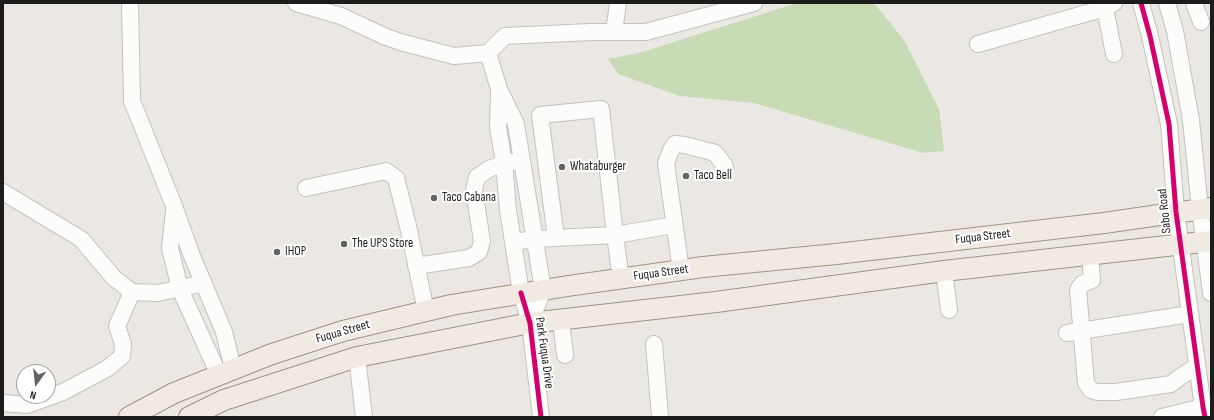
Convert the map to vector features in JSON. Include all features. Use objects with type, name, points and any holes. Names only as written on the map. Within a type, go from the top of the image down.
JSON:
[{"type":"main road","name":"Fuqua Street","points":[[129,417],[174,393],[272,354],[343,331],[451,305],[681,270],[1104,223],[1205,209]]},
{"type":"main road","points":[[189,417],[224,400],[357,357],[530,323],[716,302],[944,271],[1207,241]]},
{"type":"main road","points":[[940,242],[944,271]]},
{"type":"main road","points":[[343,331],[357,357]]},
{"type":"main road","points":[[226,372],[243,394]]},
{"type":"street","points":[[130,3],[132,102],[174,206],[192,256],[224,332],[226,372]]},
{"type":"street","points":[[296,3],[341,16],[386,37],[454,56],[488,54],[505,36],[646,32],[754,3]]},
{"type":"street","points":[[614,32],[618,3]]},
{"type":"street","name":"Sabo Road","points":[[1141,3],[1150,36],[1169,124],[1176,212],[1204,412]]},
{"type":"street","points":[[1167,3],[1176,31],[1205,209],[1211,293]]},
{"type":"street","points":[[1194,3],[1201,22]]},
{"type":"street","points":[[978,44],[1110,5],[1114,54]]},
{"type":"street","name":"Park Fuqua Drive","points":[[488,54],[504,111],[498,127],[504,163],[508,210],[521,294],[530,323],[541,417]]},
{"type":"street","points":[[556,238],[540,115],[601,110],[621,279]]},
{"type":"street","points":[[504,111],[516,124],[543,290]]},
{"type":"street","points":[[681,270],[666,163],[670,150],[675,144],[685,145],[715,153],[725,166]]},
{"type":"street","points":[[416,266],[469,258],[478,252],[482,241],[474,190],[477,177],[488,169],[504,163],[522,161]]},
{"type":"street","points":[[306,188],[386,171],[396,178],[426,311]]},
{"type":"street","points":[[3,192],[81,239],[114,278],[132,292],[158,293],[204,283]]},
{"type":"street","points":[[174,206],[170,248],[180,289],[226,372]]},
{"type":"street","points":[[513,242],[535,239],[615,235],[674,225]]},
{"type":"street","points":[[1090,255],[1092,280],[1082,284],[1078,290],[1075,331],[1086,383],[1091,390],[1096,392],[1116,392],[1171,384],[1180,376],[1197,366]]},
{"type":"street","points":[[944,271],[949,310]]},
{"type":"street","name":"Park Fuqua Drive","points":[[530,323],[543,290]]},
{"type":"street","points":[[3,403],[27,405],[63,392],[108,368],[122,356],[123,344],[117,326],[132,292]]},
{"type":"street","points":[[1075,331],[1190,314]]},
{"type":"street","points":[[561,320],[565,355]]},
{"type":"street","points":[[654,344],[660,417]]},
{"type":"street","points":[[357,357],[364,417]]},
{"type":"street","points":[[1162,417],[1204,412]]},
{"type":"green space","points":[[797,3],[874,3],[904,40],[939,109],[944,151],[923,153],[754,103],[680,96],[618,74],[608,59],[639,53]]},
{"type":"cycle path","points":[[1141,3],[1150,36],[1169,124],[1176,212],[1205,417]]},
{"type":"cycle path","points":[[521,293],[530,323],[541,417]]},
{"type":"place","name":"Whataburger","points":[[562,167]]},
{"type":"place","name":"Taco Bell","points":[[686,176]]},
{"type":"place","name":"Taco Cabana","points":[[434,198]]},
{"type":"place","name":"The UPS Store","points":[[344,244]]},
{"type":"place","name":"IHOP","points":[[277,252]]}]
